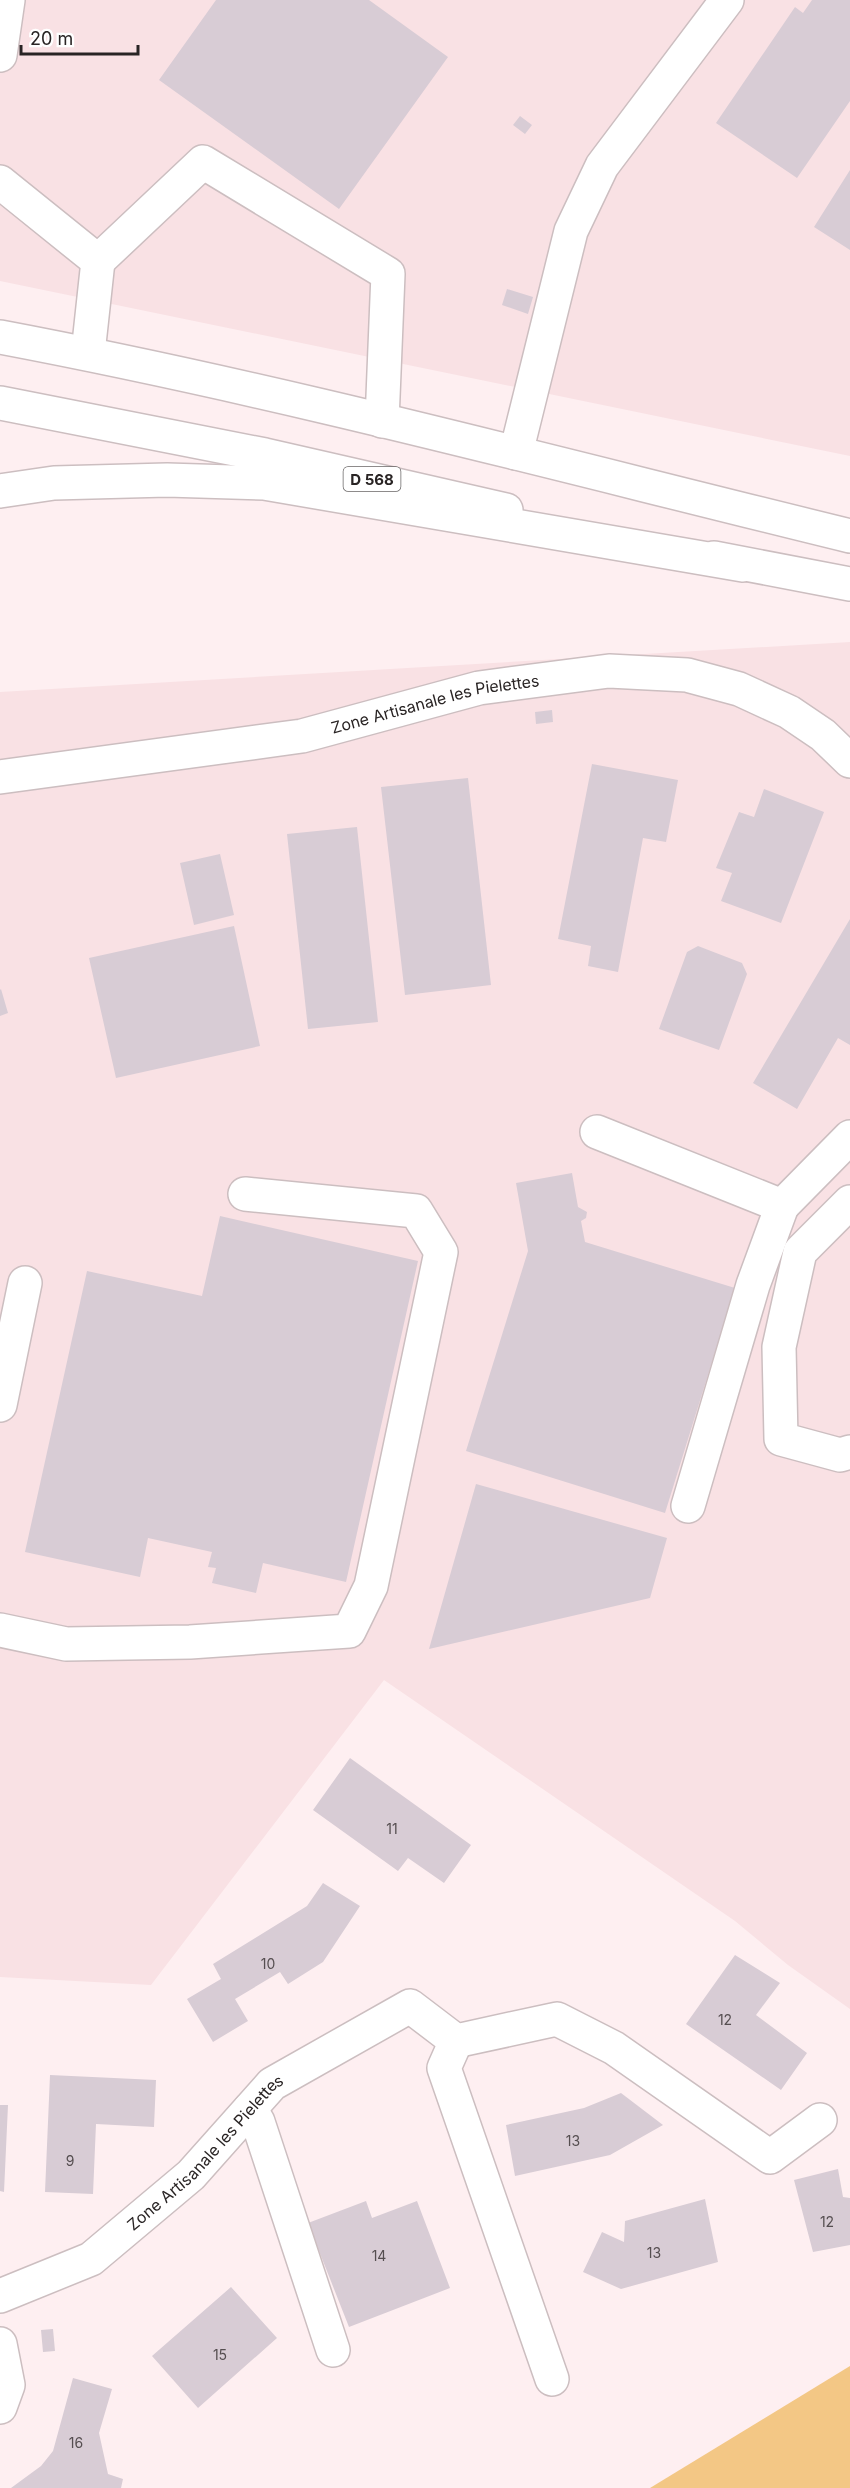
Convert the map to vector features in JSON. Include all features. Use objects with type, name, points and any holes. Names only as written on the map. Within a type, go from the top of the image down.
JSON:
[{"type":"main road","points":[[0,55],[8,0]]},
{"type":"main road","points":[[516,453],[576,220],[602,166],[727,0]]},
{"type":"main road","points":[[88,353],[98,261],[203,162],[388,274],[382,421]]},
{"type":"main road","points":[[0,182],[98,261]]},
{"type":"main road","points":[[0,337],[88,353],[382,421],[850,536]]},
{"type":"main road","name":"D 568","points":[[0,403],[265,455],[743,565],[850,584]]},
{"type":"main road","points":[[0,491],[54,483],[167,480],[264,483],[743,565]]},
{"type":"main road","name":"Zone Artisanale les Pielettes","points":[[0,777],[302,736],[479,688],[609,670],[687,675],[739,689],[797,718],[823,735],[850,761]]},
{"type":"main road","points":[[597,1132],[782,1206]]},
{"type":"main road","points":[[688,1506],[753,1285],[782,1206],[850,1137]]},
{"type":"main road","points":[[0,1630],[66,1644],[190,1642],[349,1631],[371,1586],[441,1252],[416,1211],[245,1194]]},
{"type":"main road","points":[[850,1202],[800,1252],[779,1347],[781,1439],[840,1455],[850,1452]]},
{"type":"main road","points":[[0,1405],[25,1283]]},
{"type":"main road","name":"Zone Artisanale les Pielettes","points":[[0,2296],[91,2259],[190,2175],[272,2084],[410,2006],[456,2041]]},
{"type":"main road","points":[[552,2379],[444,2068],[456,2041],[556,2019],[614,2048],[770,2157],[820,2120]]},
{"type":"main road","points":[[250,2109],[258,2122],[333,2350]]},
{"type":"main road","points":[[0,2344],[8,2385],[0,2408]]},
{"type":"shaded area","points":[[0,0],[850,0],[850,456],[0,281]]},
{"type":"shaded area","points":[[850,642],[850,2009],[788,1965],[735,1921],[384,1680],[151,1985],[0,1977],[0,692]]},
{"type":"shaded area","points":[[850,2366],[850,2488],[650,2488]]},
{"type":"building","points":[[216,0],[369,0],[448,57],[339,209],[159,80]]},
{"type":"building","points":[[812,0],[850,0],[850,101],[797,178],[716,123],[795,7],[803,13]]},
{"type":"building","points":[[520,116],[532,125],[525,134],[513,125]]},
{"type":"building","points":[[850,170],[850,250],[814,227]]},
{"type":"building","points":[[507,289],[533,297],[528,314],[502,305]]},
{"type":"building","points":[[552,710],[553,722],[536,724],[535,712]]},
{"type":"building","points":[[592,764],[678,780],[666,842],[643,838],[618,972],[588,966],[591,946],[558,939]]},
{"type":"building","points":[[468,778],[491,985],[405,995],[381,787]]},
{"type":"building","points":[[764,789],[824,812],[781,923],[721,901],[732,873],[716,868],[739,812],[754,817]]},
{"type":"building","points":[[357,827],[378,1022],[308,1029],[287,834]]},
{"type":"building","points":[[220,854],[234,915],[194,925],[180,863]]},
{"type":"building","points":[[850,919],[850,1045],[838,1038],[797,1109],[753,1083]]},
{"type":"building","points":[[234,926],[260,1046],[116,1078],[89,958]]},
{"type":"building","points":[[698,946],[742,963],[747,974],[719,1050],[659,1029],[687,952]]},
{"type":"building","points":[[0,990],[8,1013],[0,1016]]},
{"type":"building","points":[[572,1173],[578,1207],[587,1212],[586,1218],[581,1221],[585,1242],[735,1288],[665,1513],[466,1451],[528,1251],[516,1183]]},
{"type":"building","points":[[220,1216],[418,1261],[346,1582],[263,1563],[256,1593],[212,1583],[216,1568],[208,1567],[212,1552],[148,1538],[140,1577],[25,1552],[87,1271],[202,1296]]},
{"type":"building","points":[[476,1484],[667,1538],[650,1598],[429,1649]]},
{"type":"building","points":[[350,1758],[471,1845],[444,1883],[408,1858],[398,1871],[313,1810]]},
{"type":"building","points":[[323,1883],[360,1906],[323,1962],[288,1984],[280,1972],[235,1999],[248,2021],[213,2042],[187,1999],[221,1979],[213,1964],[307,1906]]},
{"type":"building","points":[[735,1955],[780,1983],[756,2015],[807,2053],[781,2090],[686,2024]]},
{"type":"building","points":[[50,2075],[156,2080],[154,2127],[96,2124],[93,2194],[45,2192]]},
{"type":"building","points":[[621,2093],[663,2125],[610,2155],[515,2176],[506,2125],[584,2108]]},
{"type":"building","points":[[0,2105],[8,2105],[4,2192],[0,2191]]},
{"type":"building","points":[[838,2169],[843,2197],[850,2198],[850,2245],[813,2252],[794,2180]]},
{"type":"building","points":[[705,2199],[718,2262],[621,2289],[583,2272],[602,2232],[624,2242],[625,2221]]},
{"type":"building","points":[[366,2201],[372,2218],[417,2201],[450,2288],[349,2327],[308,2223]]},
{"type":"building","points":[[231,2287],[277,2338],[198,2408],[152,2356]]},
{"type":"building","points":[[53,2329],[55,2351],[43,2352],[41,2330]]},
{"type":"building","points":[[73,2378],[112,2389],[99,2433],[108,2474],[123,2479],[121,2488],[11,2488],[41,2466],[53,2451]]}]
